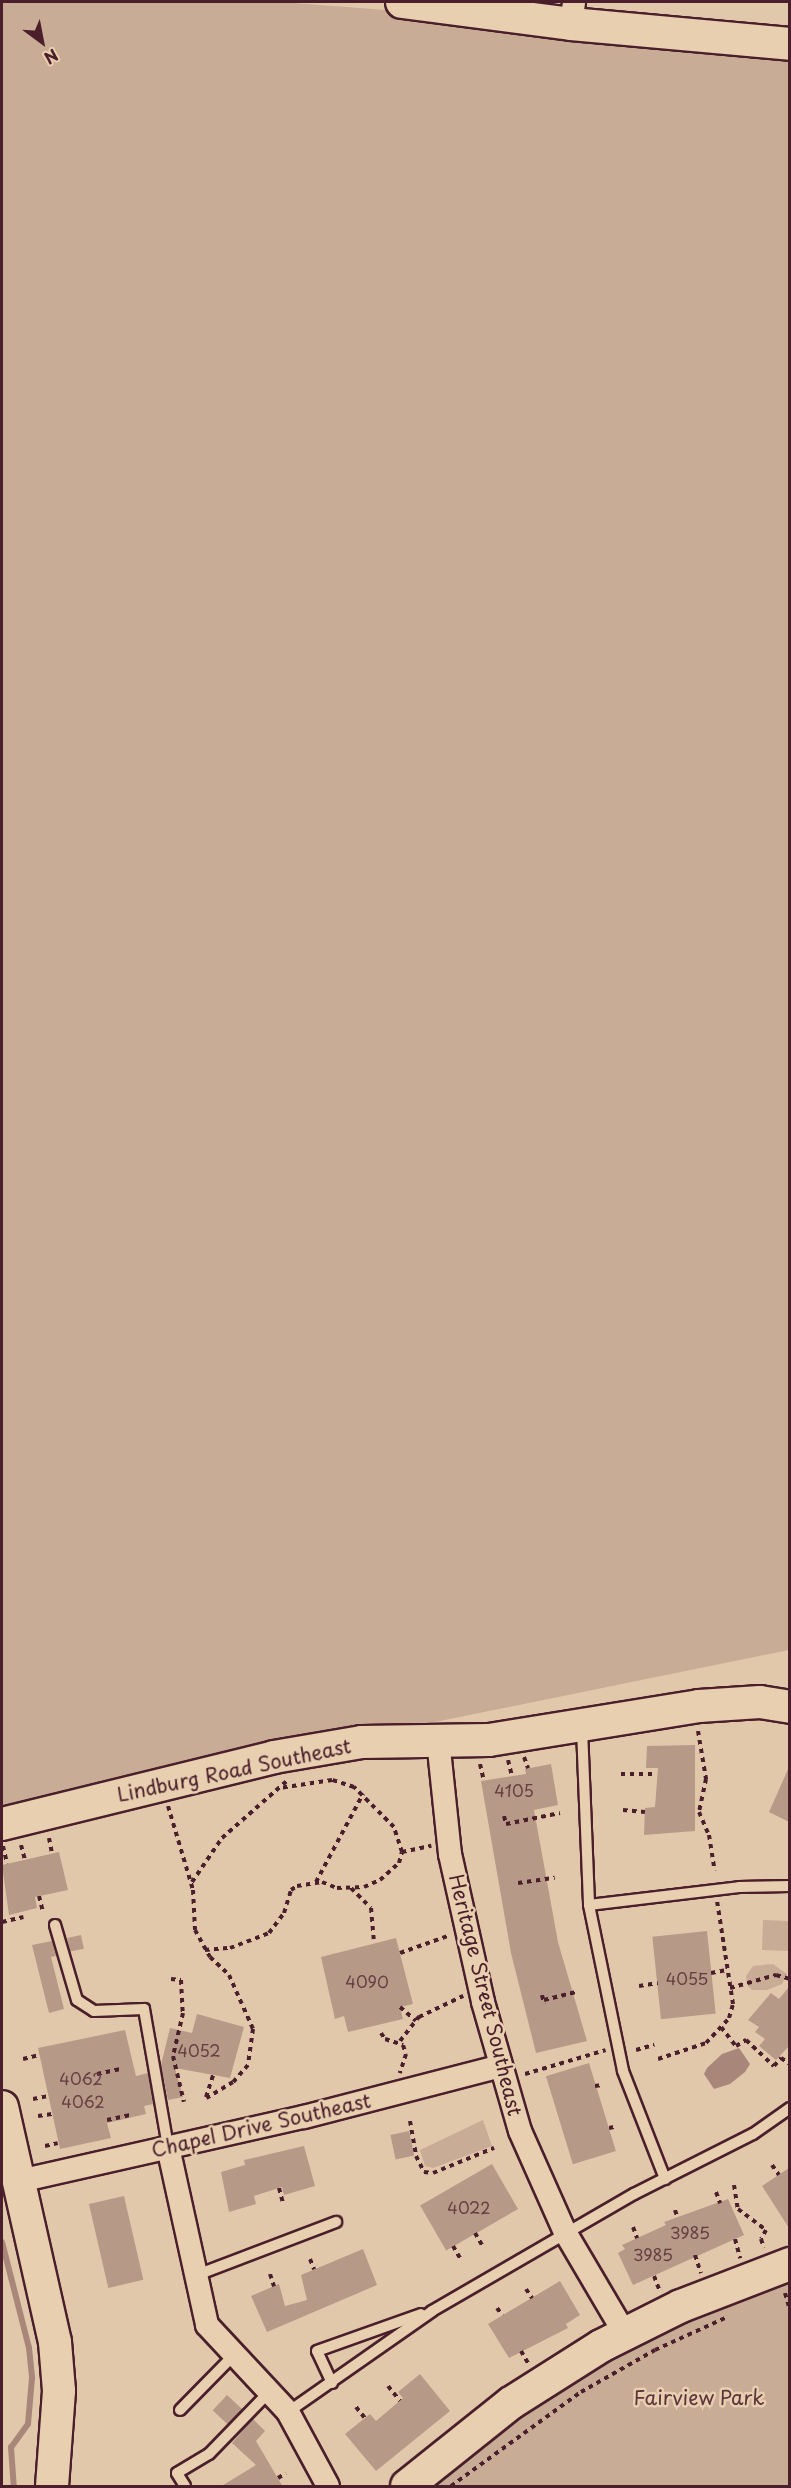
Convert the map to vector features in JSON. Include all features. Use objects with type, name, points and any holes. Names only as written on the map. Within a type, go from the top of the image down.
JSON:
[{"type":"street","points":[[402,2],[572,13],[789,44]]},
{"type":"street","name":"Lindburg Road Southeast","points":[[8,1837],[273,1757],[362,1742],[489,1740],[699,1706],[760,1702],[789,1707]]},
{"type":"street","name":"Heritage Street Southeast","points":[[438,1740],[449,1841],[467,1930],[481,1990],[508,2071],[520,2131],[565,2232],[625,2334]]},
{"type":"street","name":"Chapel Drive Southeast","points":[[20,2181],[384,2095],[508,2071]]},
{"type":"street","points":[[2,2107],[55,2342],[59,2391],[52,2487]]},
{"type":"street","points":[[168,2147],[207,2325],[288,2412],[327,2487]]},
{"type":"street","points":[[407,2487],[474,2431],[541,2382],[625,2334],[697,2299],[782,2274]]},
{"type":"lane","points":[[581,1725],[589,1905],[623,2071],[665,2179]]},
{"type":"lane","points":[[589,1905],[739,1887],[789,1886]]},
{"type":"lane","points":[[55,1925],[77,2000],[94,2011],[144,2009],[168,2147]]},
{"type":"lane","points":[[288,2412],[432,2311],[565,2232],[753,2134],[789,2108]]},
{"type":"lane","points":[[197,2275],[336,2222]]},
{"type":"lane","points":[[332,2383],[316,2351],[432,2311]]},
{"type":"lane","points":[[180,2410],[234,2354]]},
{"type":"lane","points":[[185,2487],[177,2474],[208,2454],[269,2392]]},
{"type":"path","points":[[698,1731],[706,1779],[699,1812],[709,1835],[715,1871]]},
{"type":"path","points":[[524,1756],[528,1768]]},
{"type":"path","points":[[478,1757],[484,1781]]},
{"type":"path","points":[[507,1757],[512,1776]]},
{"type":"path","points":[[192,1882],[222,1838],[297,1772]]},
{"type":"path","points":[[621,1774],[657,1774]]},
{"type":"path","points":[[205,1950],[230,1948],[269,1933],[281,1919],[291,1890],[316,1882],[351,1888],[364,1887],[392,1872],[402,1852],[394,1827],[363,1794],[332,1780],[280,1788]]},
{"type":"path","points":[[316,1882],[363,1794]]},
{"type":"path","points":[[168,1806],[175,1840],[192,1882],[195,1930],[205,1950],[229,1975],[253,2029],[248,2065],[233,2082],[206,2098],[213,2075]]},
{"type":"path","points":[[623,1810],[645,1812]]},
{"type":"path","points":[[504,1816],[506,1824],[560,1813]]},
{"type":"path","points":[[48,1834],[52,1854]]},
{"type":"path","points":[[8,1837],[25,1860]]},
{"type":"path","points":[[7,1864],[8,1837]]},
{"type":"path","points":[[402,1852],[449,1841]]},
{"type":"path","points":[[518,1884],[555,1878]]},
{"type":"path","points":[[351,1888],[371,1908],[374,1944]]},
{"type":"path","points":[[39,1896],[43,1912]]},
{"type":"path","points":[[658,2060],[706,2043],[722,2027],[733,2004],[717,1897]]},
{"type":"path","points":[[2,1922],[23,1917]]},
{"type":"path","points":[[400,1953],[467,1930]]},
{"type":"path","points":[[711,1973],[727,1970]]},
{"type":"path","points":[[730,1988],[776,1975],[789,1979]]},
{"type":"path","points":[[171,1979],[181,1980],[183,2013],[173,2056],[184,2102]]},
{"type":"path","points":[[639,1986],[658,1983]]},
{"type":"path","points":[[400,2041],[416,2020],[432,2009],[481,1990]]},
{"type":"path","points":[[542,1995],[544,2002],[577,1992]]},
{"type":"path","points":[[400,2007],[416,2020]]},
{"type":"path","points":[[722,2027],[736,2046],[746,2040],[774,2066],[781,2058],[789,2064]]},
{"type":"path","points":[[381,2033],[385,2039],[400,2041]]},
{"type":"path","points":[[384,2095],[404,2065],[406,2054],[400,2041]]},
{"type":"path","points":[[636,2050],[654,2045]]},
{"type":"path","points":[[508,2071],[612,2047]]},
{"type":"path","points":[[23,2059],[39,2055]]},
{"type":"path","points":[[97,2074],[121,2069]]},
{"type":"path","points":[[595,2086],[602,2085]]},
{"type":"path","points":[[33,2099],[48,2096]]},
{"type":"path","points":[[38,2116],[52,2114]]},
{"type":"path","points":[[107,2120],[131,2115]]},
{"type":"path","points":[[410,2121],[416,2157],[424,2172],[433,2173],[494,2148]]},
{"type":"path","points":[[45,2146],[58,2143]]},
{"type":"path","points":[[772,2165],[779,2175]]},
{"type":"path","points":[[734,2185],[738,2209],[766,2230],[761,2239],[782,2274],[789,2310]]},
{"type":"path","points":[[279,2188],[283,2203]]},
{"type":"path","points":[[716,2192],[720,2203]]},
{"type":"path","points":[[675,2210],[677,2216]]},
{"type":"path","points":[[633,2227],[637,2238]]},
{"type":"path","points":[[476,2233],[482,2245]]},
{"type":"path","points":[[735,2239],[740,2258]]},
{"type":"path","points":[[453,2246],[460,2258]]},
{"type":"path","points":[[695,2255],[702,2273]]},
{"type":"path","points":[[310,2259],[314,2269]]},
{"type":"path","points":[[270,2274],[274,2286]]},
{"type":"path","points":[[776,2298],[782,2274]]},
{"type":"path","points":[[654,2276],[657,2282]]},
{"type":"path","points":[[526,2289],[532,2298]]},
{"type":"path","points":[[497,2308],[502,2315]]},
{"type":"path","points":[[451,2487],[581,2392],[656,2349],[732,2315]]},
{"type":"path","points":[[521,2351],[525,2358]]},
{"type":"path","points":[[388,2386],[400,2401]]},
{"type":"path","points":[[356,2407],[365,2418]]},
{"type":"path","points":[[278,2478],[286,2474]]},
{"type":"green space","points":[[2,2],[281,2],[789,41],[789,1650],[2,1810]]},
{"type":"green space","points":[[763,1920],[789,1921],[788,1951],[762,1950]]},
{"type":"green space","points":[[773,1964],[787,1974],[782,1984],[767,1990],[752,1990],[747,1985],[746,1976],[753,1966]]},
{"type":"green space","points":[[483,2120],[492,2146],[433,2168],[425,2166],[420,2150]]},
{"type":"green space","name":"Fairview Park","points":[[789,2264],[789,2486],[407,2486],[474,2431]]},
{"type":"shaded area","points":[[739,2048],[750,2064],[745,2072],[730,2084],[714,2089],[704,2074],[707,2068],[722,2054]]},
{"type":"building","points":[[695,1745],[695,1831],[644,1835],[645,1808],[655,1807],[658,1768],[646,1768],[647,1746]]},
{"type":"building","points":[[551,1764],[558,1805],[534,1810],[558,1942],[587,2041],[536,2053],[511,1953],[481,1781],[526,1774],[525,1769]]},
{"type":"building","points":[[789,1767],[789,1822],[769,1812]]},
{"type":"building","points":[[59,1852],[68,1890],[35,1897],[37,1908],[9,1915],[2,1865]]},
{"type":"building","points":[[707,1931],[716,2014],[661,2019],[652,1937]]},
{"type":"building","points":[[81,1935],[84,1949],[70,1952],[67,1938]]},
{"type":"building","points":[[396,1938],[413,2004],[400,2007],[403,2019],[348,2032],[344,2016],[335,2019],[321,1957]]},
{"type":"building","points":[[52,1941],[56,1956],[51,1957],[64,2009],[49,2013],[32,1945]]},
{"type":"building","points":[[789,1987],[789,2046],[776,2060],[759,2046],[765,2039],[755,2032],[759,2027],[748,2020],[771,1993],[779,1999]]},
{"type":"building","points":[[197,2014],[244,2027],[230,2078],[175,2068],[183,2097],[168,2100],[161,2065],[170,2028],[192,2033]]},
{"type":"building","points":[[125,2030],[136,2076],[148,2073],[153,2104],[144,2106],[146,2114],[107,2123],[111,2138],[60,2149],[38,2048]]},
{"type":"building","points":[[589,2063],[616,2151],[573,2164],[546,2076]]},
{"type":"building","points":[[409,2131],[414,2155],[396,2159],[390,2135]]},
{"type":"building","points":[[304,2146],[315,2186],[284,2195],[282,2187],[254,2196],[256,2204],[229,2212],[221,2172],[245,2165],[244,2160]]},
{"type":"building","points":[[492,2164],[518,2209],[446,2251],[420,2206]]},
{"type":"building","points":[[789,2168],[789,2228],[762,2186]]},
{"type":"building","points":[[124,2196],[143,2280],[108,2288],[89,2204]]},
{"type":"building","points":[[728,2199],[744,2235],[633,2285],[618,2253],[625,2249],[622,2245],[666,2225],[664,2222]]},
{"type":"building","points":[[363,2249],[377,2285],[267,2332],[251,2296],[279,2284],[285,2306],[307,2300],[301,2275]]},
{"type":"building","points":[[560,2281],[580,2315],[566,2324],[568,2328],[509,2358],[488,2324]]},
{"type":"building","points":[[420,2374],[450,2411],[376,2471],[345,2434],[370,2414],[376,2421],[403,2398],[398,2392]]},
{"type":"building","points":[[227,2395],[242,2409],[228,2425],[213,2410]]},
{"type":"building","points":[[253,2419],[265,2431],[256,2441],[283,2487],[220,2487],[256,2465],[232,2443]]},
{"type":"waterway","points":[[2,2242],[29,2348],[32,2378],[28,2424],[11,2447],[14,2486]]}]
